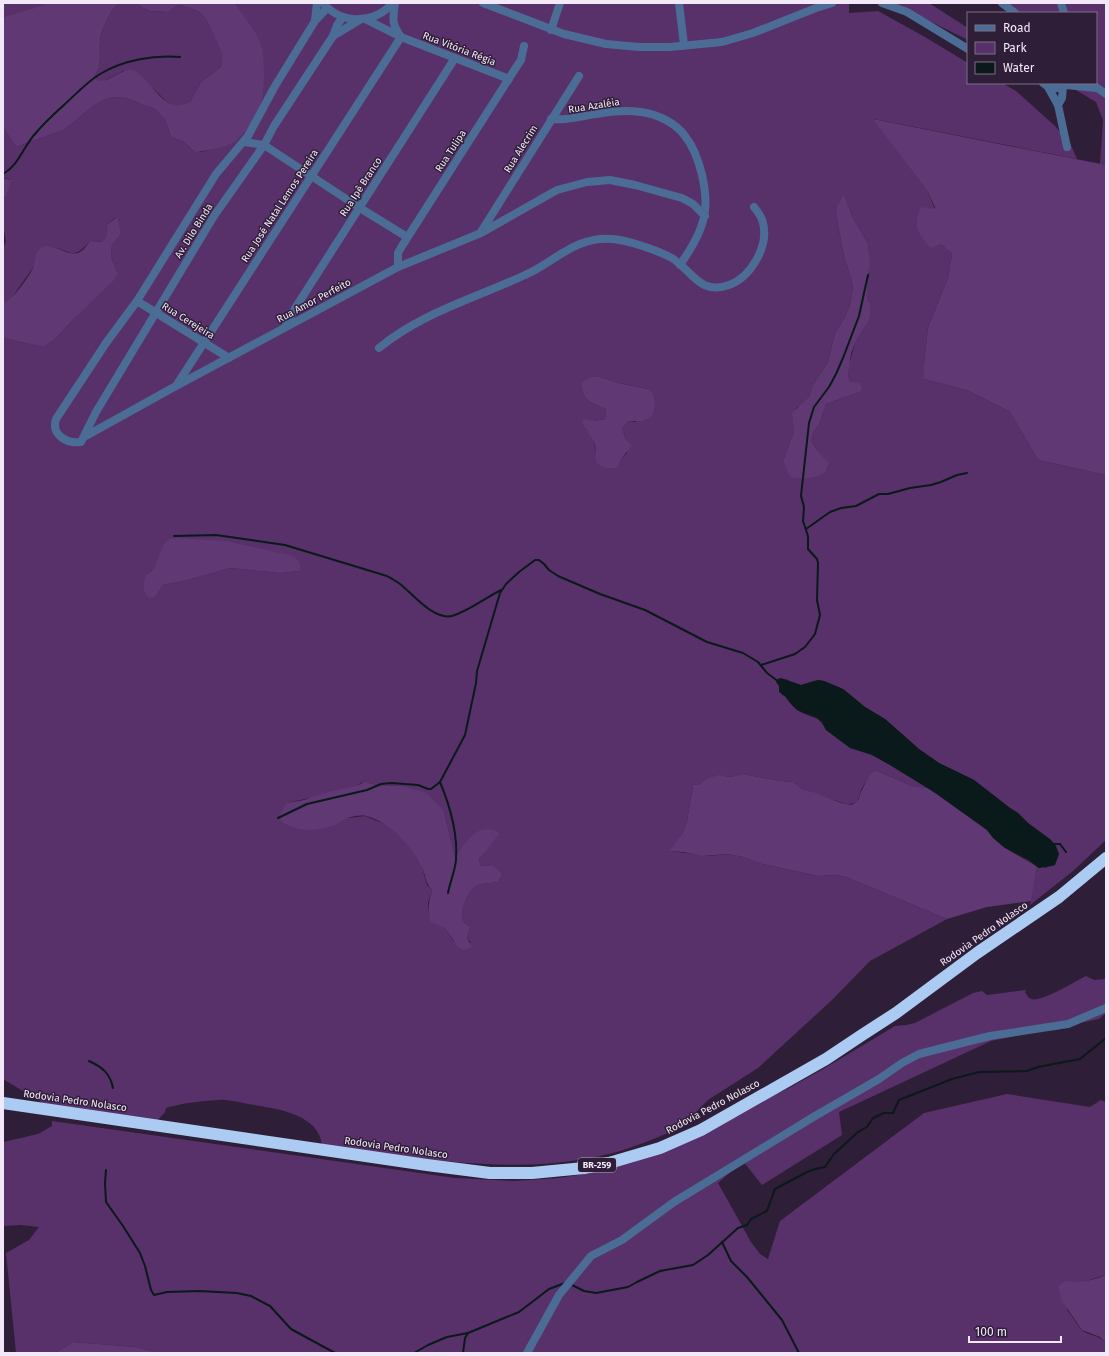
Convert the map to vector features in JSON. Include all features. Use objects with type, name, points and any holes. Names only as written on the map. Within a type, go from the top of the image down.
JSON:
[{"type":"highway","name":"Rodovia Pedro Nolasco","points":[[3,1103],[405,1162],[490,1173],[510,1174],[562,1171],[609,1162],[660,1148],[701,1130],[826,1059],[896,1013],[977,953],[1058,896],[1106,858]]},
{"type":"street","points":[[314,20],[317,3]]},
{"type":"street","points":[[333,36],[363,19],[384,12],[394,3]]},
{"type":"street","points":[[394,3],[394,28],[401,37]]},
{"type":"street","points":[[482,3],[564,34],[606,44],[639,47],[670,47],[722,42],[747,35],[832,3]]},
{"type":"street","points":[[551,30],[560,3]]},
{"type":"street","points":[[679,3],[684,45]]},
{"type":"street","points":[[882,3],[907,12],[967,48]]},
{"type":"street","points":[[1002,3],[1014,12]]},
{"type":"street","points":[[314,20],[325,6],[343,17],[363,19]]},
{"type":"street","name":"Av. Dilo Binda","points":[[314,20],[244,142],[216,174],[137,301],[106,344],[56,419],[55,428],[61,437],[71,442],[83,440],[96,412],[214,216],[264,145],[274,126],[333,36],[337,25],[343,17]]},
{"type":"street","name":"Rua Vitória Régia","points":[[363,19],[401,37],[509,79]]},
{"type":"street","name":"Rua José Natal Lemos Pereira","points":[[176,386],[401,37]]},
{"type":"street","name":"Rua Tulipa","points":[[398,267],[398,253],[407,237],[521,60],[524,46]]},
{"type":"street","name":"Rua Ipê Branco","points":[[284,328],[455,58]]},
{"type":"street","name":"Rua Alecrim","points":[[481,233],[579,76]]},
{"type":"street","points":[[1046,85],[1055,89],[1066,85],[1094,85],[1106,94]]},
{"type":"street","points":[[1046,85],[1058,105],[1066,147]]},
{"type":"street","points":[[1058,105],[1066,85]]},
{"type":"street","name":"Rua Azaléia","points":[[551,119],[566,120],[595,114],[624,111],[643,112],[657,116],[669,122],[686,136],[696,156],[704,182],[706,204],[705,216],[698,236],[680,265]]},
{"type":"street","points":[[244,142],[264,145],[407,237]]},
{"type":"street","name":"Rua Amor Perfeito","points":[[83,440],[176,386],[398,267],[481,233],[557,190],[587,182],[610,180],[682,198],[693,204],[705,216]]},
{"type":"street","points":[[379,348],[394,336],[443,310],[527,275],[580,244],[600,239],[624,241],[671,258],[693,278],[710,287],[728,285],[736,281],[749,270],[761,248],[764,228],[760,216],[754,207]]},
{"type":"street","name":"Rua Cerejeira","points":[[137,301],[229,358]]},
{"type":"street","points":[[527,1353],[559,1295],[591,1256],[622,1240],[674,1202],[815,1116],[879,1079],[911,1058],[919,1054],[990,1036],[1068,1024],[1106,1008]]},
{"type":"green space","points":[[3,3],[46,3],[45,5],[3,17]]},
{"type":"green space","points":[[119,3],[136,3],[150,11],[169,12],[176,6],[180,5],[196,10],[202,14],[224,55],[221,67],[201,82],[190,102],[176,106],[171,105],[139,74],[123,71],[102,82],[95,78],[100,64],[102,32],[109,15]]},
{"type":"green space","points":[[235,3],[849,3],[849,13],[878,11],[967,62],[967,84],[1004,84],[1016,91],[1055,126],[1070,143],[1077,159],[874,119],[928,192],[935,209],[941,244],[952,254],[948,278],[928,327],[924,363],[924,379],[969,391],[1010,412],[1038,460],[1106,475],[1106,840],[1073,871],[1030,905],[1037,867],[1047,868],[1051,840],[974,780],[939,763],[919,749],[885,719],[865,707],[843,689],[824,681],[818,680],[801,685],[786,679],[779,686],[782,695],[786,697],[796,709],[820,721],[826,730],[880,759],[928,788],[912,786],[875,770],[868,778],[857,801],[853,804],[846,804],[804,790],[793,782],[743,774],[730,777],[714,777],[700,784],[693,785],[687,821],[682,834],[670,851],[708,856],[728,854],[743,857],[762,864],[818,876],[836,875],[846,877],[947,919],[870,961],[832,1000],[758,1068],[708,1100],[690,1118],[688,1124],[656,1138],[612,1153],[565,1162],[496,1164],[461,1162],[426,1159],[322,1145],[319,1134],[313,1126],[304,1119],[282,1110],[233,1101],[211,1100],[166,1108],[165,1112],[157,1121],[49,1107],[3,1079],[3,337],[43,347],[53,341],[118,273],[111,257],[112,245],[118,238],[116,217],[107,225],[106,237],[101,242],[90,241],[84,248],[74,253],[48,246],[11,299],[3,302],[3,249],[6,241],[3,226],[3,198],[7,196],[10,179],[3,178],[3,127],[16,147],[64,130],[93,106],[110,97],[126,98],[155,109],[165,120],[171,137],[184,142],[195,152],[201,152],[233,143],[252,28]],"holes":[[[845,197],[853,218],[868,243],[869,254],[867,324],[855,343],[848,375],[850,382],[860,392],[826,404],[820,423],[813,433],[811,441],[826,460],[783,461],[794,431],[796,408],[803,405],[809,397],[813,385],[828,362],[835,333],[845,317],[850,305],[853,288],[844,257],[837,219]],[[600,377],[618,383],[648,389],[636,422],[629,421],[622,428],[626,440],[627,453],[619,461],[595,458],[594,442],[585,429],[595,421],[605,419],[606,409],[589,401],[584,395],[581,384]],[[157,562],[300,571],[280,573],[230,568],[184,581],[163,585],[155,597],[145,594],[143,588],[147,574],[153,570]],[[364,781],[376,785],[402,786],[444,812],[455,857],[500,832],[479,860],[481,866],[493,865],[503,874],[498,882],[481,884],[473,888],[468,895],[463,909],[462,919],[470,927],[467,938],[471,943],[454,942],[445,928],[429,915],[428,903],[432,890],[427,885],[422,867],[413,850],[387,825],[365,816],[348,818],[286,803],[350,788]]]},
{"type":"green space","points":[[893,3],[929,3],[967,27],[967,40]]},
{"type":"green space","points":[[999,3],[1106,3],[1106,165],[1100,164],[1103,120],[1096,102],[1067,84],[1097,84],[1097,12],[1013,12]]},
{"type":"green space","points":[[1086,976],[1094,980],[1106,979],[1106,1013],[1099,1019],[991,1041],[839,1112],[842,1135],[762,1185],[743,1161],[718,1183],[751,1242],[760,1254],[768,1259],[780,1221],[924,1113],[1007,1094],[1090,1107],[1101,1100],[1106,1102],[1106,1275],[1082,1282],[1069,1281],[1067,1310],[1083,1331],[1100,1338],[1106,1343],[1106,1353],[158,1353],[136,1347],[73,1342],[55,1353],[16,1353],[6,1253],[29,1240],[39,1227],[21,1225],[3,1226],[3,1142],[38,1134],[52,1126],[52,1121],[455,1178],[513,1181],[559,1178],[603,1171],[635,1161],[789,1088],[895,1026],[915,1023],[973,993],[982,991],[987,995],[1026,990],[1025,992],[1029,998],[1036,999],[1050,995]]},
{"type":"shaded area","points":[[46,3],[119,3],[109,15],[102,32],[100,64],[95,78],[99,81],[104,81],[124,71],[135,71],[140,74],[165,100],[169,103],[180,105],[190,102],[201,82],[221,67],[223,55],[207,21],[202,14],[196,10],[180,5],[176,6],[169,12],[150,11],[136,3],[235,3],[254,31],[262,48],[264,80],[259,112],[248,128],[233,143],[215,149],[195,152],[184,142],[171,137],[165,120],[155,109],[126,98],[110,97],[93,106],[64,130],[16,147],[3,127],[3,17],[44,5]]},
{"type":"shaded area","points":[[873,119],[1106,165],[1106,475],[1038,460],[1010,412],[969,391],[924,379],[924,363],[928,327],[948,278],[952,254],[941,244],[930,248],[920,233],[917,220],[921,207],[935,209],[935,207],[928,192]]},
{"type":"shaded area","points":[[3,178],[11,180],[7,196],[3,198]]},
{"type":"shaded area","points":[[843,196],[845,197],[853,218],[868,243],[870,263],[867,284],[867,300],[870,304],[870,316],[867,324],[855,343],[851,354],[848,375],[850,382],[859,383],[862,387],[860,392],[826,404],[820,423],[813,433],[811,441],[829,463],[824,472],[819,476],[811,478],[790,477],[783,461],[794,431],[792,413],[809,397],[813,385],[828,362],[835,333],[845,317],[850,305],[853,288],[844,257],[837,219],[837,207]]},
{"type":"shaded area","points":[[117,217],[121,232],[112,245],[111,257],[118,273],[113,281],[53,341],[43,347],[3,337],[3,302],[14,296],[20,288],[33,268],[36,255],[39,250],[46,246],[51,246],[65,252],[75,254],[80,252],[90,241],[101,242],[106,237],[107,225]]},
{"type":"shaded area","points":[[592,377],[600,377],[618,383],[648,389],[653,394],[655,404],[653,415],[643,421],[629,421],[622,428],[626,440],[632,445],[618,467],[607,468],[598,464],[595,457],[594,442],[582,423],[584,419],[595,421],[605,419],[606,409],[589,401],[582,390],[581,384],[585,380]]},
{"type":"shaded area","points":[[177,538],[226,541],[289,555],[300,563],[300,571],[280,573],[230,568],[184,581],[163,585],[155,597],[150,598],[145,594],[143,588],[147,574],[153,570],[164,544],[169,539]]},
{"type":"shaded area","points":[[875,770],[912,786],[928,788],[987,830],[1004,847],[1037,867],[1031,901],[987,907],[947,919],[846,877],[836,875],[818,876],[762,864],[743,857],[728,854],[703,856],[669,851],[682,834],[687,821],[693,785],[700,784],[709,778],[719,775],[730,777],[743,774],[793,782],[804,790],[851,805],[859,799],[869,776]]},
{"type":"shaded area","points":[[364,781],[376,785],[402,786],[427,793],[444,812],[455,857],[473,834],[485,829],[500,833],[479,860],[481,866],[493,865],[503,874],[498,882],[481,884],[473,888],[468,895],[463,909],[462,919],[470,927],[467,938],[472,947],[464,950],[458,947],[445,928],[431,922],[429,906],[432,890],[428,884],[423,869],[406,843],[399,835],[383,823],[366,816],[357,816],[347,818],[326,828],[308,830],[287,825],[282,822],[279,817],[286,803],[304,800],[328,792],[352,787],[361,784]]},
{"type":"shaded area","points":[[1106,1275],[1106,1343],[1100,1337],[1082,1330],[1062,1301],[1058,1287],[1067,1281],[1085,1281]]},
{"type":"shaded area","points":[[73,1342],[136,1347],[158,1353],[55,1353]]},
{"type":"water","points":[[781,678],[801,685],[818,680],[824,681],[843,689],[865,707],[885,719],[919,749],[939,763],[974,780],[1051,840],[1056,846],[1059,854],[1055,865],[1039,868],[1029,860],[1005,848],[993,838],[987,830],[937,794],[872,755],[850,748],[826,730],[818,718],[797,710],[785,696],[779,692],[779,686],[776,682]]},
{"type":"waterway","points":[[3,174],[17,161],[38,130],[95,77],[109,69],[128,62],[159,57],[180,57]]},
{"type":"waterway","points":[[761,665],[795,654],[805,647],[815,634],[820,615],[817,600],[818,563],[817,559],[808,549],[808,536],[803,521],[804,507],[801,496],[809,423],[814,407],[829,387],[843,358],[859,316],[868,275]]},
{"type":"waterway","points":[[806,529],[830,512],[841,508],[856,506],[879,494],[888,494],[910,488],[931,485],[957,475],[967,473]]},
{"type":"waterway","points":[[174,536],[216,535],[285,545],[387,576],[400,584],[431,610],[445,616],[452,616],[465,611],[501,590]]},
{"type":"waterway","points":[[278,818],[307,804],[367,790],[381,784],[391,783],[418,785],[431,789],[440,782],[465,735],[476,683],[477,671],[500,593],[506,584],[535,560],[539,560],[549,570],[558,576],[600,594],[645,610],[707,642],[743,653],[758,662],[767,673],[779,682]]},
{"type":"waterway","points":[[440,782],[450,810],[456,840],[456,860],[448,893]]},
{"type":"waterway","points":[[1053,844],[1060,844],[1066,852]]},
{"type":"waterway","points":[[572,1285],[584,1291],[596,1293],[628,1287],[660,1271],[693,1265],[708,1255],[738,1228],[747,1225],[751,1219],[767,1211],[775,1189],[807,1172],[825,1167],[834,1154],[858,1132],[867,1127],[873,1118],[884,1113],[893,1113],[899,1100],[952,1079],[979,1072],[1027,1071],[1038,1067],[1080,1059],[1106,1038]]},
{"type":"waterway","points":[[89,1061],[108,1074],[113,1088]]},
{"type":"waterway","points":[[106,1170],[106,1202],[140,1253],[151,1290],[154,1295],[167,1292],[199,1291],[237,1293],[251,1296],[270,1306],[291,1329],[335,1353]]},
{"type":"waterway","points":[[722,1242],[731,1261],[747,1277],[782,1320],[799,1353]]},
{"type":"waterway","points":[[414,1353],[447,1337],[468,1333],[519,1312],[549,1289],[565,1283]]},
{"type":"waterway","points":[[463,1353],[465,1338],[468,1333]]}]
